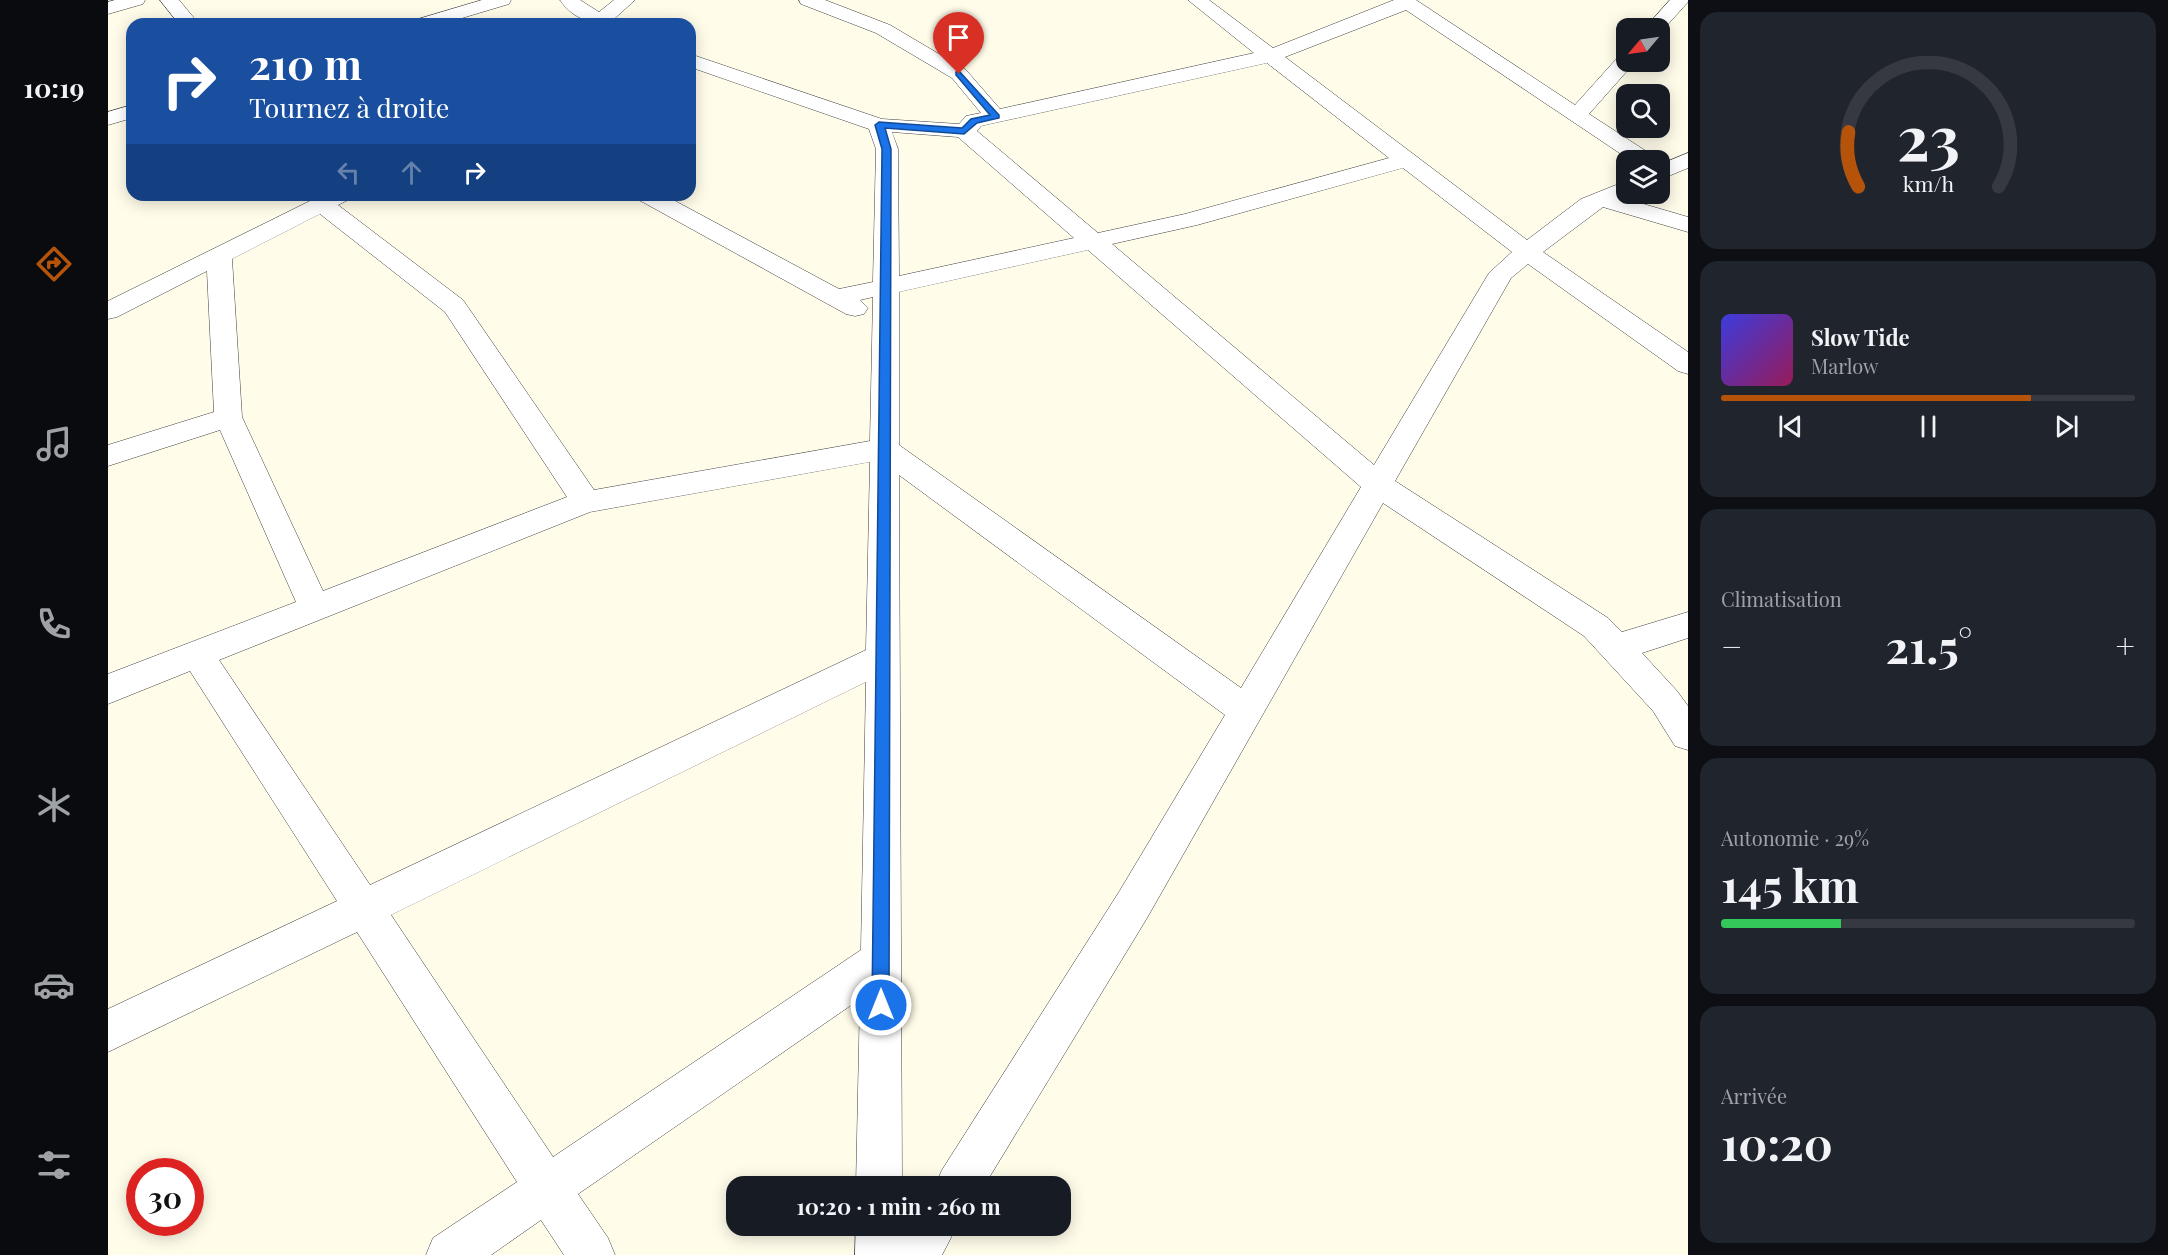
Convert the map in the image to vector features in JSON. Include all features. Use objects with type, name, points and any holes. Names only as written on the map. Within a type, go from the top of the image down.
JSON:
[{"type":"street","points":[[108,8],[136,0]]},
{"type":"street","points":[[169,0],[184,18]]},
{"type":"street","points":[[442,18],[501,0]]},
{"type":"street","points":[[569,0],[581,10],[597,18]]},
{"type":"street","points":[[609,18],[626,0]]},
{"type":"street","points":[[808,0],[883,29],[959,74],[996,117]]},
{"type":"street","points":[[1197,0],[1527,252],[1688,365]]},
{"type":"street","points":[[1663,18],[1680,0],[1688,1]]},
{"type":"street","points":[[964,131],[974,121],[1270,56],[1405,2],[1627,150]]},
{"type":"street","points":[[696,62],[879,125],[964,131],[1377,484],[1596,627],[1665,702],[1688,735]]},
{"type":"street","points":[[1576,116],[1616,71]]},
{"type":"street","points":[[108,119],[126,113]]},
{"type":"street","points":[[879,125],[887,149],[879,1176]]},
{"type":"street","points":[[836,298],[1189,220],[1406,160]]},
{"type":"street","points":[[1670,165],[1688,160]]},
{"type":"street","points":[[964,1176],[1133,905],[1501,273],[1589,204],[1614,193],[1688,225]]},
{"type":"street","points":[[108,311],[327,201]]},
{"type":"street","points":[[336,201],[454,306],[586,502]]},
{"type":"street","points":[[658,201],[885,325]]},
{"type":"street","points":[[219,255],[228,417],[315,608]]},
{"type":"street","points":[[108,456],[228,417]]},
{"type":"street","points":[[108,688],[586,502],[884,449],[1246,711]]},
{"type":"street","points":[[1616,648],[1688,625]]},
{"type":"street","points":[[197,654],[591,1255]]},
{"type":"street","points":[[108,1031],[883,658]]},
{"type":"street","points":[[450,1255],[881,960]]},
{"type":"street","points":[[879,1236],[879,1255]]},
{"type":"street","points":[[915,1255],[927,1236]]},
{"type":"route","points":[[881,1005],[887,149],[879,125],[964,131],[974,121],[996,117],[959,74]]}]
